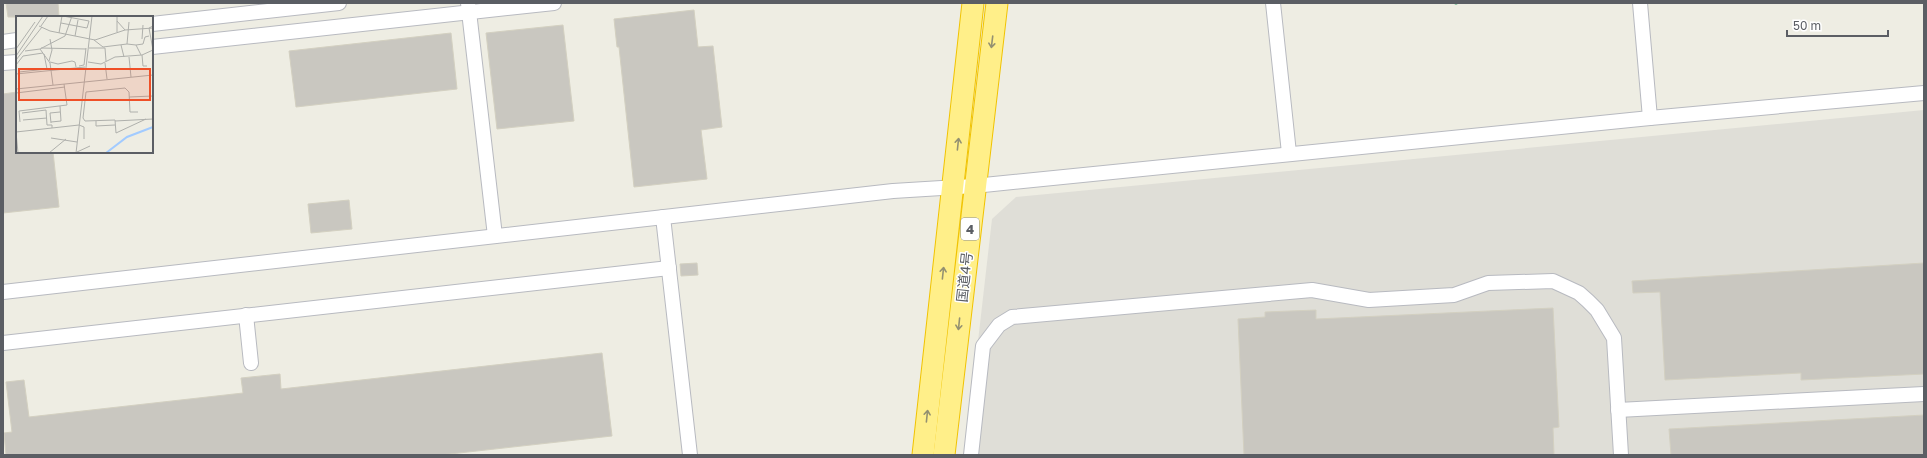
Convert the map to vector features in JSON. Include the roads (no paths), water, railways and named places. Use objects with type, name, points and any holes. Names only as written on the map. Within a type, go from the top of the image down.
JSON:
[{"type":"highway","name":"国道4号","points":[[922,455],[973,3]]},
{"type":"highway","name":"国道4号","points":[[944,455],[974,186],[997,3]]},
{"type":"street","points":[[153,24],[339,3]]},
{"type":"street","points":[[153,47],[469,7],[554,3]]},
{"type":"street","points":[[1273,3],[1289,153]]},
{"type":"street","points":[[1640,3],[1650,118]]},
{"type":"street","points":[[469,7],[495,236]]},
{"type":"street","points":[[3,42],[16,40]]},
{"type":"street","points":[[3,64],[16,62]]},
{"type":"street","points":[[3,292],[885,192],[974,186],[1289,153],[1924,93]]},
{"type":"street","points":[[663,217],[690,455]]},
{"type":"street","points":[[3,342],[669,268]]},
{"type":"street","points":[[971,455],[983,346],[1003,321],[1012,317],[1312,290],[1369,300],[1454,295],[1488,283],[1553,281],[1579,293],[1597,310],[1614,338],[1621,455]]},
{"type":"street","points":[[246,315],[251,363]]},
{"type":"street","points":[[1618,410],[1924,394]]}]
